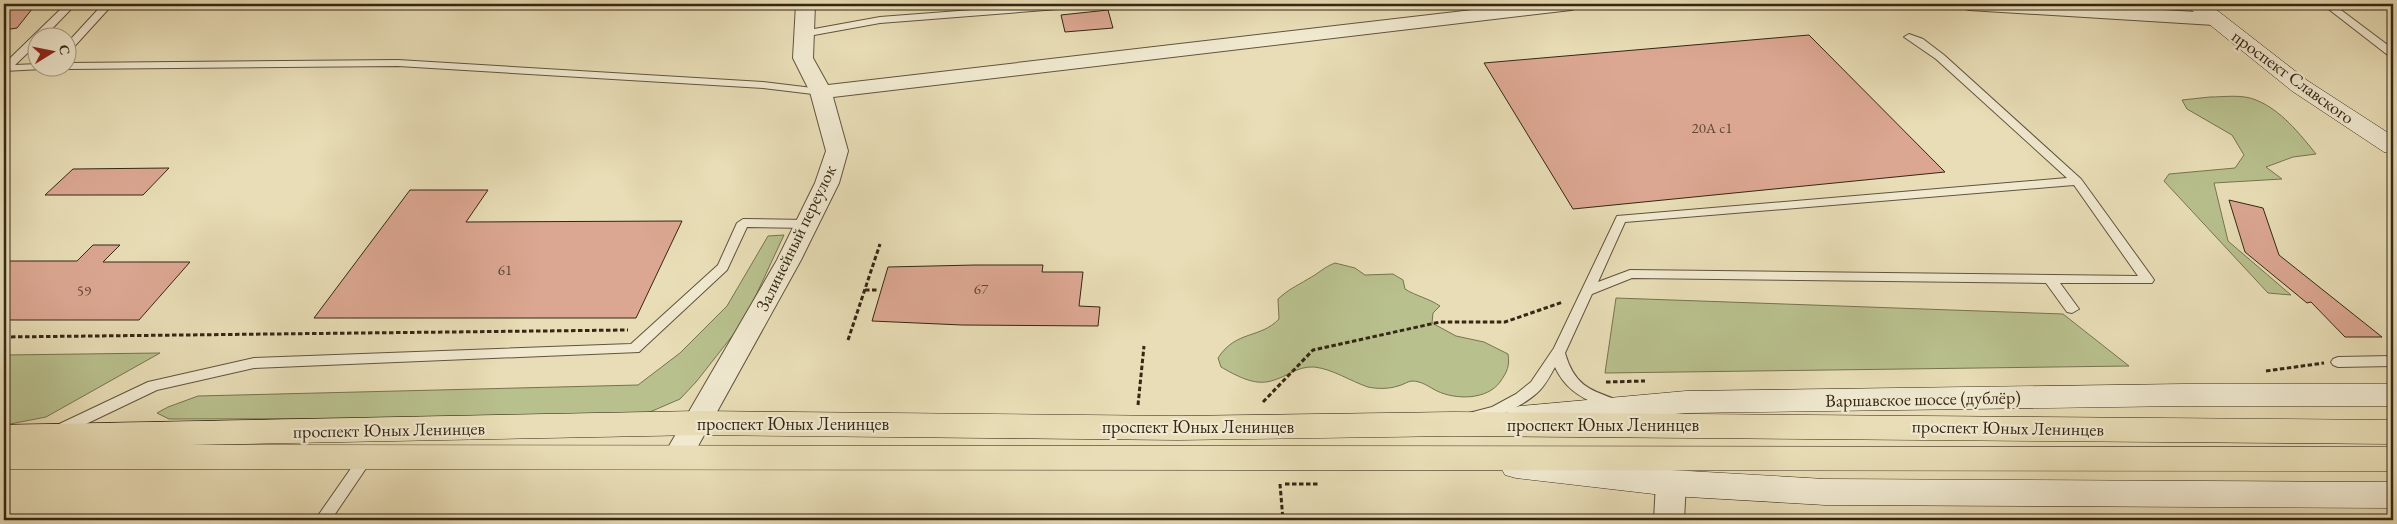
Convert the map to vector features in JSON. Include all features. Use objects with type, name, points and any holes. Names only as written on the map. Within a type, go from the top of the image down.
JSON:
[{"type":"main road","name":"проспект Славского","points":[[2196,4],[2219,11],[2256,31],[2323,83],[2393,129]]},
{"type":"main road","name":"проспект Славского","points":[[2219,11],[2300,86],[2393,147]]},
{"type":"main road","name":"Варшавское шоссе (дублёр)","points":[[1453,424],[1686,402],[2393,395]]},
{"type":"main road","name":"проспект Юных Ленинцев","points":[[4,437],[698,423],[1178,428],[1453,424],[2393,432]]},
{"type":"main road","name":"проспект Юных Ленинцев","points":[[4,457],[1454,460],[2393,459]]},
{"type":"main road","points":[[1454,460],[1671,483],[1825,492],[2393,495]]},
{"type":"street","name":"Залинейный переулок","points":[[677,458],[789,260],[827,182],[838,151],[821,92],[803,58],[804,4]]},
{"type":"street","points":[[821,92],[1571,4]]},
{"type":"street","points":[[1969,4],[2219,11]]},
{"type":"street","points":[[1669,520],[1671,483]]},
{"type":"lane","points":[[5,67],[71,4]]},
{"type":"lane","points":[[78,36],[108,4]]},
{"type":"lane","points":[[803,34],[880,20],[1084,4]]},
{"type":"lane","points":[[2327,4],[2393,54]]},
{"type":"lane","points":[[1586,293],[1630,274],[2148,280],[2077,181],[1940,57],[1919,41],[1909,37]]},
{"type":"lane","points":[[78,66],[398,62],[763,85],[821,92]]},
{"type":"lane","points":[[5,67],[28,67]]},
{"type":"lane","points":[[1453,424],[1496,411],[1521,398],[1536,386],[1558,353],[1621,218],[2077,181]]},
{"type":"lane","points":[[47,437],[153,386],[254,363],[634,349],[723,267],[743,223],[807,224]]},
{"type":"lane","points":[[2050,279],[2072,309]]},
{"type":"lane","points":[[1558,353],[1562,371],[1573,384],[1592,397],[1612,404],[1632,406]]},
{"type":"lane","points":[[2338,362],[2393,361]]},
{"type":"lane","points":[[324,520],[366,458]]},
{"type":"path","points":[[848,340],[880,244]]},
{"type":"path","points":[[865,290],[879,290]]},
{"type":"path","points":[[1261,405],[1314,350],[1440,322],[1505,322],[1586,293]]},
{"type":"path","points":[[4,337],[655,329]]},
{"type":"path","points":[[1144,346],[1138,406],[1147,405]]},
{"type":"path","points":[[1280,484],[1283,520]]},
{"type":"green space","points":[[2210,97],[2245,97],[2265,104],[2289,123],[2316,154],[2293,157],[2266,167],[2282,179],[2214,183],[2228,241],[2291,295],[2268,293],[2164,181],[2169,174],[2235,168],[2244,155],[2232,135],[2187,109],[2182,100]]},
{"type":"green space","points":[[784,235],[744,321],[696,382],[680,399],[636,418],[169,419],[157,413],[198,396],[638,385],[680,353],[727,306],[768,236]]},
{"type":"green space","points":[[1335,263],[1355,268],[1365,275],[1393,274],[1403,280],[1405,289],[1440,306],[1433,313],[1432,323],[1456,336],[1484,342],[1508,354],[1509,362],[1507,369],[1500,382],[1487,392],[1471,397],[1462,397],[1445,394],[1416,381],[1410,381],[1391,388],[1368,387],[1335,373],[1314,367],[1302,368],[1271,381],[1258,382],[1245,379],[1221,367],[1218,358],[1232,343],[1264,330],[1279,319],[1278,299],[1292,288]]},
{"type":"green space","points":[[1616,298],[2063,314],[2129,366],[1605,373]]},
{"type":"green space","points":[[160,353],[46,417],[10,424],[4,422],[4,355]]},
{"type":"building","points":[[4,4],[36,4],[17,28],[4,30]]},
{"type":"building","points":[[1108,10],[1113,28],[1065,32],[1061,15]]},
{"type":"building","points":[[1809,35],[1945,172],[1573,209],[1484,63]]},
{"type":"building","points":[[169,168],[143,195],[45,195],[73,169]]},
{"type":"building","points":[[410,190],[488,190],[466,222],[682,221],[636,318],[314,318]]},
{"type":"building","points":[[2229,200],[2263,208],[2279,255],[2382,337],[2345,337],[2311,302],[2307,303],[2245,252]]},
{"type":"building","points":[[93,245],[120,245],[103,262],[190,262],[139,320],[4,320],[4,261],[77,261]]},
{"type":"building","points":[[1043,265],[1042,272],[1083,272],[1079,306],[1100,307],[1098,326],[962,325],[872,321],[888,267]]}]
